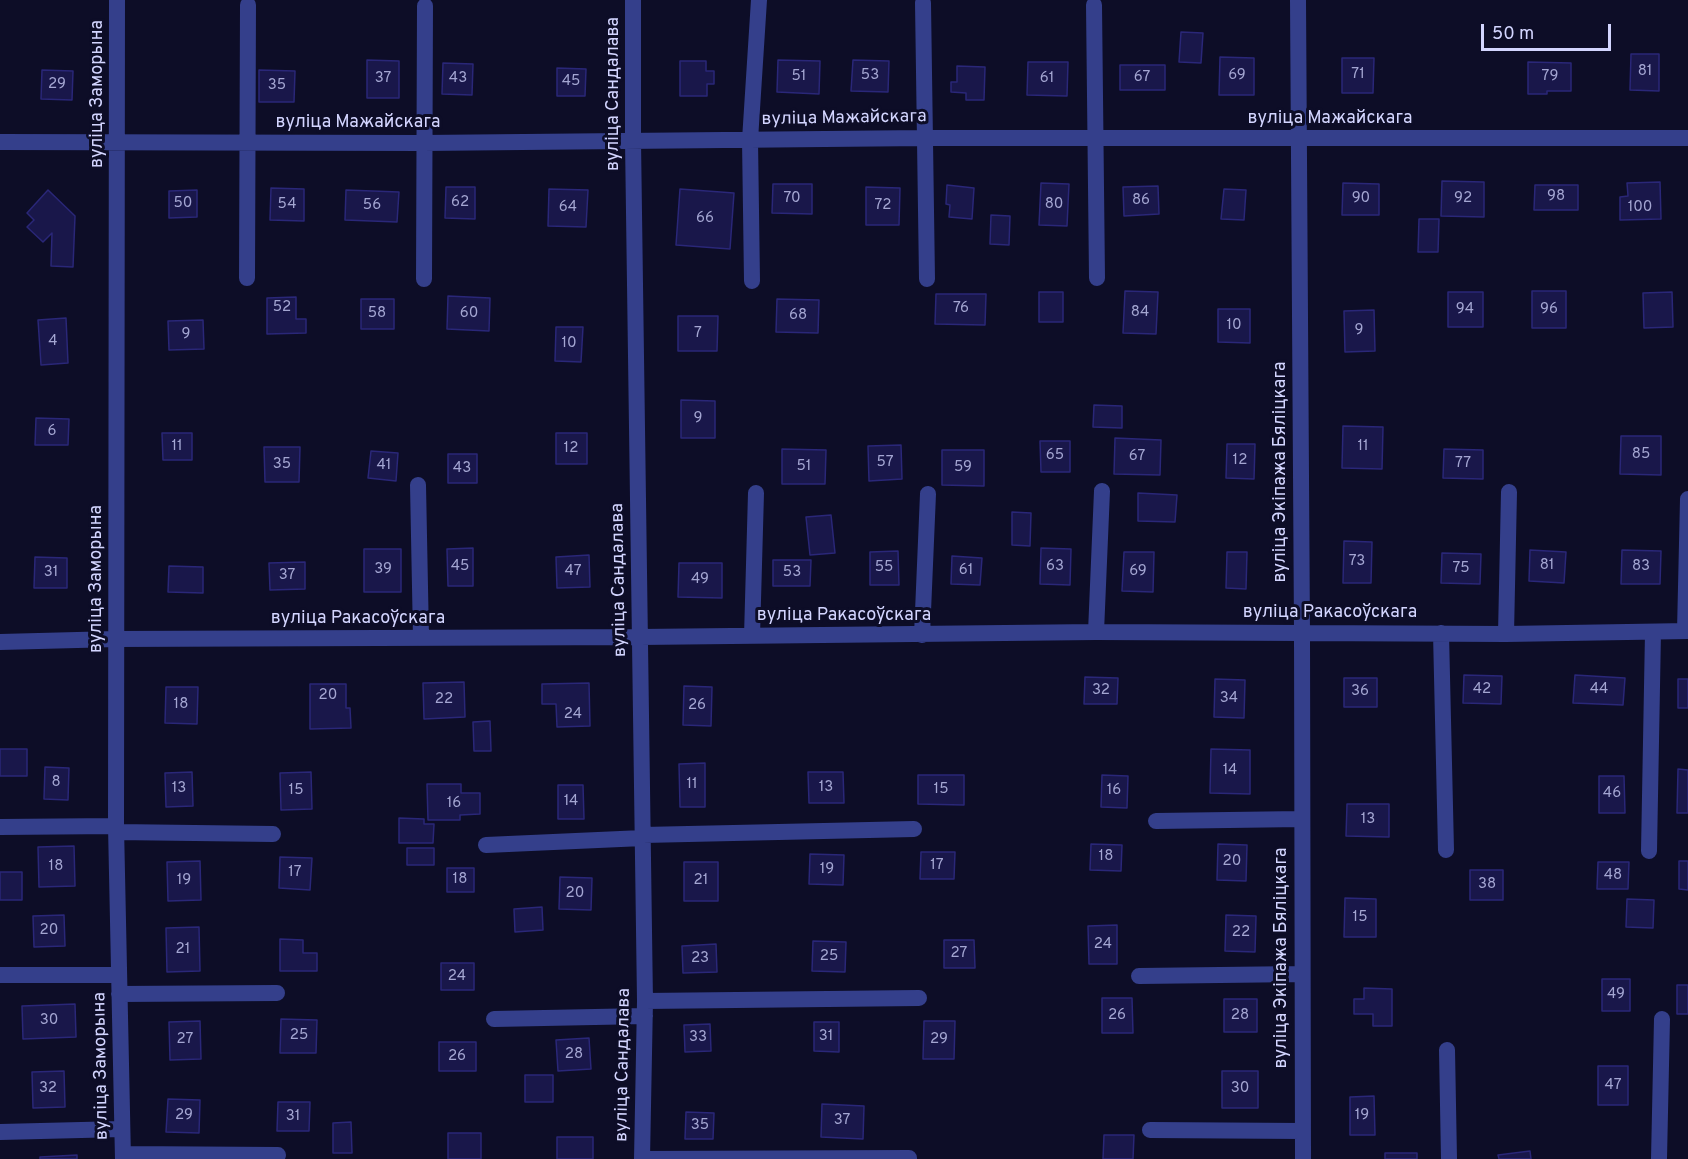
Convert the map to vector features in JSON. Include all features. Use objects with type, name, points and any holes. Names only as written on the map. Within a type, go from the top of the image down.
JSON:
[{"type":"street","name":"вуліца Заморына","points":[[117,0],[116,829],[123,1157]]},
{"type":"street","name":"вуліца Сандалава","points":[[633,0],[645,1008],[642,1159]]},
{"type":"street","points":[[752,281],[750,140],[759,0]]},
{"type":"street","name":"вуліца Экіпажа Бяліцкага","points":[[1298,0],[1302,631],[1302,1159]]},
{"type":"street","points":[[923,3],[927,279]]},
{"type":"street","points":[[247,278],[248,5]]},
{"type":"street","points":[[1094,5],[1097,278]]},
{"type":"street","points":[[424,279],[425,6]]},
{"type":"street","name":"вуліца Мажайскага","points":[[0,142],[423,143],[925,138],[1688,138]]},
{"type":"street","points":[[418,485],[421,638]]},
{"type":"street","points":[[1096,632],[1102,491]]},
{"type":"street","points":[[1506,634],[1509,492]]},
{"type":"street","points":[[752,636],[756,493]]},
{"type":"street","points":[[922,635],[928,494]]},
{"type":"street","points":[[1686,631],[1688,499]]},
{"type":"street","name":"вуліца Ракасоўскага","points":[[0,642],[116,639],[1096,632],[1302,631],[1506,634],[1686,631]]},
{"type":"street","points":[[1649,851],[1653,632]]},
{"type":"street","points":[[1441,633],[1446,850]]},
{"type":"street","points":[[1156,821],[1301,819]]},
{"type":"street","points":[[0,826],[273,834]]},
{"type":"street","points":[[486,845],[643,837],[914,829]]},
{"type":"street","points":[[1139,976],[1301,974]]},
{"type":"street","points":[[0,975],[119,975]]},
{"type":"street","points":[[119,994],[277,993]]},
{"type":"street","points":[[494,1019],[645,1008],[919,998]]},
{"type":"street","points":[[1659,1159],[1662,1019]]},
{"type":"street","points":[[1447,1050],[1449,1159]]},
{"type":"street","points":[[0,1132],[122,1129]]},
{"type":"street","points":[[1150,1130],[1302,1131]]},
{"type":"street","points":[[123,1157],[278,1155]]},
{"type":"street","points":[[642,1159],[909,1158]]},
{"type":"building","points":[[1181,32],[1203,33],[1201,63],[1179,62]]},
{"type":"building","points":[[1631,54],[1659,54],[1659,91],[1630,90]]},
{"type":"building","points":[[1220,57],[1254,58],[1254,95],[1219,95]]},
{"type":"building","points":[[1342,58],[1374,58],[1373,93],[1342,93]]},
{"type":"building","points":[[367,60],[399,61],[399,98],[367,98]]},
{"type":"building","points":[[778,60],[820,61],[819,94],[777,92]]},
{"type":"building","points":[[853,60],[889,61],[888,92],[851,91]]},
{"type":"building","points":[[680,61],[706,61],[706,71],[714,71],[714,84],[707,84],[707,96],[680,96]]},
{"type":"building","points":[[1028,62],[1068,62],[1067,96],[1027,95]]},
{"type":"building","points":[[1528,62],[1571,63],[1571,91],[1528,94]]},
{"type":"building","points":[[443,63],[473,64],[472,95],[442,94]]},
{"type":"building","points":[[1120,65],[1165,65],[1165,90],[1120,90]]},
{"type":"building","points":[[957,66],[985,67],[984,100],[966,100],[966,93],[951,92],[951,82],[957,82]]},
{"type":"building","points":[[557,68],[586,69],[585,96],[557,96]]},
{"type":"building","points":[[42,70],[73,71],[72,100],[41,99]]},
{"type":"building","points":[[259,70],[295,71],[294,102],[259,102]]},
{"type":"building","points":[[1442,181],[1484,182],[1484,217],[1441,216]]},
{"type":"building","points":[[1660,182],[1661,219],[1620,220],[1620,197],[1628,196],[1627,183]]},
{"type":"building","points":[[1041,183],[1069,184],[1067,226],[1039,225]]},
{"type":"building","points":[[1343,183],[1379,184],[1379,215],[1342,215]]},
{"type":"building","points":[[773,184],[812,184],[812,214],[772,213]]},
{"type":"building","points":[[947,185],[974,188],[972,219],[949,217],[950,205],[946,204]]},
{"type":"building","points":[[1535,185],[1578,185],[1578,210],[1534,210]]},
{"type":"building","points":[[1158,186],[1159,214],[1124,216],[1123,187]]},
{"type":"building","points":[[446,187],[475,187],[475,219],[445,218]]},
{"type":"building","points":[[866,187],[900,188],[899,225],[866,225]]},
{"type":"building","points":[[271,188],[304,189],[304,221],[270,220]]},
{"type":"building","points":[[549,189],[588,190],[586,227],[548,226]]},
{"type":"building","points":[[680,189],[734,193],[730,249],[676,245]]},
{"type":"building","points":[[1224,189],[1246,190],[1244,220],[1221,219]]},
{"type":"building","points":[[48,190],[75,216],[73,267],[51,266],[52,233],[43,242],[27,227],[34,220],[27,213]]},
{"type":"building","points":[[197,190],[197,217],[169,218],[169,191]]},
{"type":"building","points":[[346,190],[399,192],[397,222],[345,220]]},
{"type":"building","points":[[991,215],[1010,216],[1009,245],[990,244]]},
{"type":"building","points":[[1419,219],[1439,219],[1438,252],[1418,252]]},
{"type":"building","points":[[1125,291],[1158,292],[1156,334],[1123,333]]},
{"type":"building","points":[[1532,291],[1566,291],[1566,328],[1532,328]]},
{"type":"building","points":[[1039,292],[1063,292],[1063,322],[1039,322]]},
{"type":"building","points":[[1448,292],[1483,292],[1483,327],[1448,327]]},
{"type":"building","points":[[1672,292],[1673,327],[1644,328],[1643,293]]},
{"type":"building","points":[[936,294],[986,294],[985,325],[935,324]]},
{"type":"building","points":[[448,296],[490,298],[489,331],[447,329]]},
{"type":"building","points":[[296,297],[296,319],[306,319],[306,333],[267,334],[267,298]]},
{"type":"building","points":[[361,299],[394,299],[394,329],[361,329]]},
{"type":"building","points":[[777,299],[819,300],[818,333],[776,332]]},
{"type":"building","points":[[1218,309],[1250,309],[1250,343],[1218,342]]},
{"type":"building","points":[[1374,310],[1375,351],[1345,352],[1344,311]]},
{"type":"building","points":[[678,316],[718,316],[717,351],[678,351]]},
{"type":"building","points":[[66,318],[68,363],[41,365],[38,320]]},
{"type":"building","points":[[203,320],[204,349],[169,350],[168,321]]},
{"type":"building","points":[[556,327],[583,327],[581,362],[555,361]]},
{"type":"building","points":[[681,400],[715,401],[715,438],[681,438]]},
{"type":"building","points":[[1094,405],[1122,406],[1122,428],[1093,427]]},
{"type":"building","points":[[36,418],[69,419],[68,445],[35,445]]},
{"type":"building","points":[[1343,426],[1383,427],[1382,469],[1342,468]]},
{"type":"building","points":[[162,433],[192,433],[192,460],[163,460]]},
{"type":"building","points":[[556,433],[587,433],[587,464],[556,464]]},
{"type":"building","points":[[1621,436],[1661,436],[1661,475],[1620,474]]},
{"type":"building","points":[[1115,438],[1161,440],[1160,475],[1114,474]]},
{"type":"building","points":[[1040,441],[1070,441],[1070,472],[1041,472]]},
{"type":"building","points":[[1227,444],[1255,444],[1254,479],[1226,478]]},
{"type":"building","points":[[901,445],[902,479],[869,481],[868,446]]},
{"type":"building","points":[[264,447],[300,447],[299,482],[265,482]]},
{"type":"building","points":[[782,449],[826,450],[825,484],[782,484]]},
{"type":"building","points":[[1444,449],[1483,450],[1483,479],[1443,478]]},
{"type":"building","points":[[942,450],[984,450],[984,486],[942,485]]},
{"type":"building","points":[[371,451],[398,453],[396,481],[368,478]]},
{"type":"building","points":[[448,454],[477,454],[477,483],[448,483]]},
{"type":"building","points":[[1138,493],[1177,495],[1175,522],[1138,521]]},
{"type":"building","points":[[1012,512],[1031,513],[1030,546],[1012,545]]},
{"type":"building","points":[[831,515],[835,553],[810,555],[806,517]]},
{"type":"building","points":[[1344,541],[1372,542],[1371,583],[1343,583]]},
{"type":"building","points":[[473,548],[473,586],[448,586],[447,549]]},
{"type":"building","points":[[1041,548],[1071,549],[1070,585],[1040,584]]},
{"type":"building","points":[[364,549],[401,549],[401,592],[364,592]]},
{"type":"building","points":[[1530,550],[1566,552],[1564,583],[1529,581]]},
{"type":"building","points":[[1622,550],[1661,551],[1660,584],[1621,584]]},
{"type":"building","points":[[898,551],[899,585],[870,585],[870,552]]},
{"type":"building","points":[[1124,552],[1154,552],[1153,592],[1122,591]]},
{"type":"building","points":[[1227,552],[1247,552],[1246,589],[1226,588]]},
{"type":"building","points":[[1442,553],[1481,554],[1480,584],[1441,583]]},
{"type":"building","points":[[589,555],[590,587],[557,588],[556,557]]},
{"type":"building","points":[[952,556],[982,558],[980,585],[951,584]]},
{"type":"building","points":[[35,557],[67,558],[67,588],[34,588]]},
{"type":"building","points":[[773,560],[811,560],[810,586],[773,586]]},
{"type":"building","points":[[305,562],[305,589],[270,590],[269,563]]},
{"type":"building","points":[[679,563],[722,563],[722,598],[678,597]]},
{"type":"building","points":[[169,566],[203,567],[203,593],[168,592]]},
{"type":"building","points":[[1464,675],[1502,676],[1501,704],[1463,703]]},
{"type":"building","points":[[1575,675],[1625,678],[1623,705],[1573,703]]},
{"type":"building","points":[[1085,677],[1118,678],[1117,704],[1084,704]]},
{"type":"building","points":[[1344,678],[1377,678],[1377,707],[1344,707]]},
{"type":"building","points":[[1215,679],[1245,680],[1244,718],[1214,717]]},
{"type":"building","points":[[1678,679],[1688,679],[1688,708],[1678,708]]},
{"type":"building","points":[[464,682],[465,717],[424,719],[423,683]]},
{"type":"building","points":[[589,683],[590,726],[557,727],[556,704],[542,704],[542,684]]},
{"type":"building","points":[[310,684],[346,684],[346,708],[350,708],[351,728],[310,729]]},
{"type":"building","points":[[684,686],[712,687],[711,726],[683,725]]},
{"type":"building","points":[[166,687],[198,687],[197,724],[165,723]]},
{"type":"building","points":[[490,721],[491,751],[474,751],[473,722]]},
{"type":"building","points":[[0,749],[27,749],[27,776],[0,776]]},
{"type":"building","points":[[1211,749],[1250,750],[1250,794],[1210,793]]},
{"type":"building","points":[[705,763],[705,807],[680,807],[679,764]]},
{"type":"building","points":[[45,767],[69,768],[68,800],[44,799]]},
{"type":"building","points":[[1678,769],[1688,770],[1688,813],[1677,813]]},
{"type":"building","points":[[192,772],[193,806],[166,807],[165,773]]},
{"type":"building","points":[[311,772],[312,809],[281,810],[280,773]]},
{"type":"building","points":[[808,772],[843,772],[844,803],[809,803]]},
{"type":"building","points":[[918,775],[964,775],[964,805],[918,804]]},
{"type":"building","points":[[1102,775],[1128,776],[1127,808],[1101,807]]},
{"type":"building","points":[[1599,776],[1624,776],[1625,813],[1599,813]]},
{"type":"building","points":[[427,784],[461,784],[461,793],[480,793],[480,814],[460,815],[460,820],[428,820]]},
{"type":"building","points":[[558,785],[583,785],[584,819],[558,819]]},
{"type":"building","points":[[1347,804],[1389,804],[1389,837],[1346,836]]},
{"type":"building","points":[[399,818],[424,819],[424,824],[434,824],[433,843],[399,843]]},
{"type":"building","points":[[1091,844],[1122,845],[1121,871],[1090,870]]},
{"type":"building","points":[[1218,844],[1247,845],[1246,881],[1217,880]]},
{"type":"building","points":[[74,846],[75,886],[39,887],[38,847]]},
{"type":"building","points":[[407,848],[434,848],[434,865],[407,865]]},
{"type":"building","points":[[921,852],[955,852],[954,879],[920,879]]},
{"type":"building","points":[[810,854],[844,855],[843,885],[809,884]]},
{"type":"building","points":[[280,857],[312,858],[310,890],[279,888]]},
{"type":"building","points":[[200,861],[201,900],[168,901],[167,862]]},
{"type":"building","points":[[1679,861],[1688,861],[1688,890],[1679,889]]},
{"type":"building","points":[[684,862],[718,862],[718,901],[684,901]]},
{"type":"building","points":[[1598,862],[1629,862],[1628,889],[1597,889]]},
{"type":"building","points":[[447,868],[474,868],[474,892],[447,892]]},
{"type":"building","points":[[1470,870],[1503,870],[1503,900],[1470,900]]},
{"type":"building","points":[[0,872],[22,872],[22,900],[0,900]]},
{"type":"building","points":[[560,877],[592,878],[591,910],[559,909]]},
{"type":"building","points":[[1345,898],[1376,899],[1376,937],[1344,937]]},
{"type":"building","points":[[1627,899],[1654,900],[1653,928],[1626,927]]},
{"type":"building","points":[[542,907],[543,930],[515,932],[514,909]]},
{"type":"building","points":[[64,915],[65,946],[34,947],[33,916]]},
{"type":"building","points":[[1226,915],[1256,916],[1255,952],[1225,951]]},
{"type":"building","points":[[1117,925],[1117,964],[1089,964],[1088,926]]},
{"type":"building","points":[[199,927],[200,971],[167,972],[166,928]]},
{"type":"building","points":[[280,939],[303,940],[303,953],[317,953],[317,971],[280,971]]},
{"type":"building","points":[[944,940],[974,940],[975,968],[944,968]]},
{"type":"building","points":[[813,941],[846,942],[845,972],[812,971]]},
{"type":"building","points":[[716,944],[717,972],[683,973],[682,946]]},
{"type":"building","points":[[441,963],[474,963],[474,990],[441,990]]},
{"type":"building","points":[[1602,979],[1630,979],[1630,1011],[1602,1011]]},
{"type":"building","points":[[1677,985],[1688,985],[1688,1014],[1677,1014]]},
{"type":"building","points":[[1364,988],[1392,989],[1392,1026],[1373,1026],[1373,1014],[1354,1014],[1354,999],[1364,999]]},
{"type":"building","points":[[1102,998],[1132,998],[1133,1033],[1102,1033]]},
{"type":"building","points":[[1224,999],[1257,999],[1257,1032],[1224,1032]]},
{"type":"building","points":[[75,1004],[76,1037],[23,1039],[22,1006]]},
{"type":"building","points":[[281,1019],[317,1020],[316,1053],[280,1053]]},
{"type":"building","points":[[200,1021],[201,1059],[170,1060],[169,1022]]},
{"type":"building","points":[[924,1021],[955,1021],[954,1059],[923,1059]]},
{"type":"building","points":[[814,1022],[839,1022],[839,1052],[814,1051]]},
{"type":"building","points":[[710,1024],[711,1051],[685,1052],[684,1025]]},
{"type":"building","points":[[589,1038],[591,1069],[558,1071],[556,1040]]},
{"type":"building","points":[[439,1042],[476,1042],[476,1071],[439,1071]]},
{"type":"building","points":[[1598,1066],[1628,1066],[1628,1105],[1598,1105]]},
{"type":"building","points":[[64,1071],[65,1107],[33,1108],[32,1072]]},
{"type":"building","points":[[1222,1071],[1258,1071],[1258,1108],[1222,1108]]},
{"type":"building","points":[[525,1075],[553,1075],[553,1102],[525,1102]]},
{"type":"building","points":[[1374,1096],[1375,1135],[1350,1135],[1350,1097]]},
{"type":"building","points":[[168,1099],[200,1100],[199,1133],[166,1132]]},
{"type":"building","points":[[278,1102],[310,1102],[309,1131],[277,1131]]},
{"type":"building","points":[[822,1104],[864,1106],[863,1139],[821,1137]]},
{"type":"building","points":[[686,1112],[714,1113],[713,1139],[685,1139]]},
{"type":"building","points":[[351,1122],[352,1153],[333,1153],[333,1123]]},
{"type":"building","points":[[448,1133],[481,1133],[481,1159],[448,1159]]},
{"type":"building","points":[[1104,1135],[1134,1135],[1133,1159],[1103,1159]]},
{"type":"building","points":[[557,1137],[593,1137],[593,1159],[557,1159]]},
{"type":"building","points":[[1530,1151],[1531,1159],[1499,1159],[1498,1155]]},
{"type":"building","points":[[1385,1153],[1417,1153],[1417,1159],[1385,1159]]},
{"type":"building","points":[[77,1155],[77,1159],[40,1159],[40,1157]]}]
